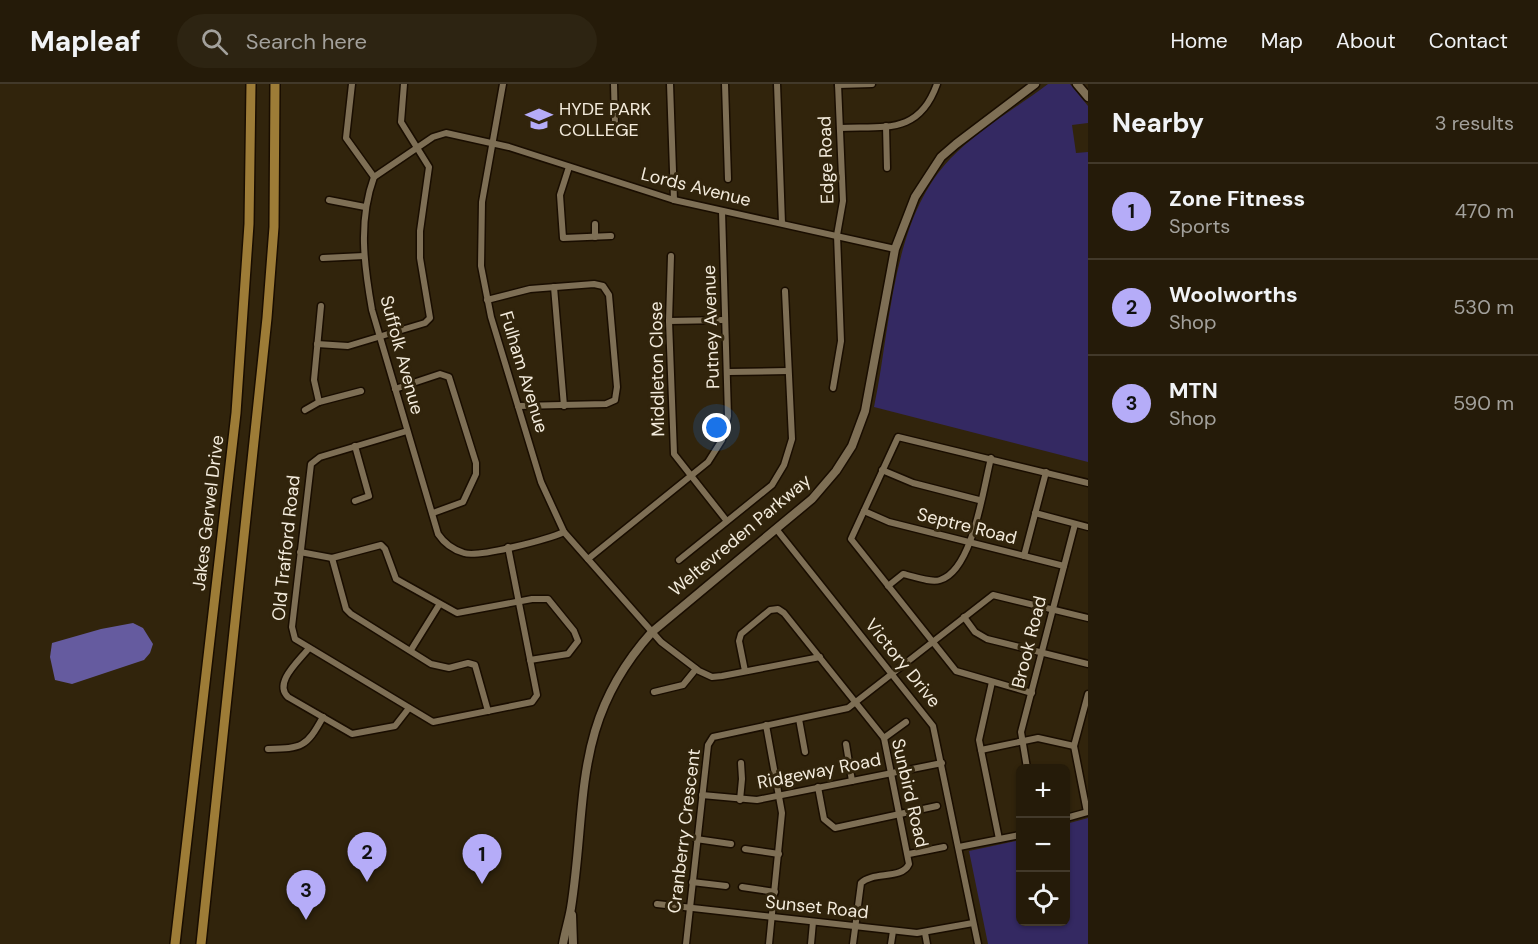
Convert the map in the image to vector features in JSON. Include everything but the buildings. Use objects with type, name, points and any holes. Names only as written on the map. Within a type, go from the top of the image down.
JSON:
[{"type":"main road","name":"Jakes Gerwel Drive","points":[[176,944],[236,413],[249,224],[251,84]]},
{"type":"main road","name":"Jakes Gerwel Drive","points":[[201,944],[267,318],[274,227],[275,84]]},
{"type":"street","points":[[352,84],[346,138],[374,177],[443,133],[492,142]]},
{"type":"street","points":[[317,344],[348,346],[379,339],[425,323],[431,315],[420,258],[420,231],[430,171],[428,163],[400,118],[404,84]]},
{"type":"street","name":"Fulham Avenue","points":[[503,84],[480,225],[481,266],[487,300],[541,482],[564,532],[652,632]]},
{"type":"street","points":[[614,84],[615,125]]},
{"type":"street","points":[[670,84],[674,200]]},
{"type":"street","points":[[725,84],[728,179]]},
{"type":"street","points":[[777,84],[782,223]]},
{"type":"street","points":[[838,84],[872,84]]},
{"type":"street","name":"Edge Road","points":[[833,388],[841,341],[837,235],[843,201],[838,84]]},
{"type":"street","points":[[840,128],[905,124],[929,105],[937,84]]},
{"type":"street","name":"Weltevreden Parkway","points":[[563,944],[571,909],[582,790],[592,737],[610,693],[640,645],[652,632],[777,530],[825,485],[844,460],[858,432],[871,390],[895,249],[915,197],[941,158],[1035,84]]},
{"type":"street","points":[[1077,84],[1088,97]]},
{"type":"street","points":[[886,126],[887,168]]},
{"type":"street","name":"Lords Avenue","points":[[492,142],[674,200],[895,249]]},
{"type":"street","points":[[569,167],[560,195],[562,238],[611,236]]},
{"type":"street","name":"Suffolk Avenue","points":[[374,177],[365,207],[364,256],[379,339],[440,537],[464,553],[549,539],[564,532]]},
{"type":"street","points":[[329,200],[365,207]]},
{"type":"street","name":"Putney Avenue","points":[[588,559],[712,458],[726,429],[728,372],[724,320],[722,211]]},
{"type":"street","points":[[595,224],[595,237]]},
{"type":"street","points":[[323,258],[364,256]]},
{"type":"street","name":"Middleton Close","points":[[671,256],[669,321],[674,454],[726,520]]},
{"type":"street","points":[[487,300],[513,292],[594,284],[603,286],[609,295],[616,398],[606,405],[518,406]]},
{"type":"street","points":[[554,287],[564,406]]},
{"type":"street","points":[[679,560],[772,485],[789,454],[792,440],[785,291]]},
{"type":"street","points":[[319,402],[314,380],[321,306]]},
{"type":"street","points":[[669,321],[724,320]]},
{"type":"street","points":[[728,372],[788,371]]},
{"type":"street","points":[[395,389],[440,374],[449,377],[476,463],[476,474],[463,502],[433,513]]},
{"type":"street","points":[[305,410],[319,402],[361,391]]},
{"type":"street","name":"Old Trafford Road","points":[[407,431],[317,458],[311,464],[292,633],[295,639],[435,722],[530,703],[536,699],[537,695],[508,547]]},
{"type":"street","points":[[1032,693],[956,671],[851,539],[898,437],[1088,483]]},
{"type":"street","points":[[355,446],[369,496],[355,501]]},
{"type":"street","points":[[888,586],[903,573],[936,581],[943,579],[961,563],[969,543],[991,458]]},
{"type":"street","points":[[882,470],[913,483],[980,500]]},
{"type":"street","points":[[1024,556],[1046,472]]},
{"type":"street","name":"Septre Road","points":[[864,511],[889,522],[1064,566]]},
{"type":"street","points":[[1035,513],[1088,527]]},
{"type":"street","name":"Brook Road","points":[[1026,764],[1021,732],[1074,524]]},
{"type":"street","name":"Victory Drive","points":[[777,530],[933,726],[978,944]]},
{"type":"street","points":[[300,552],[332,558],[381,545],[385,549],[396,579],[439,605],[461,613],[543,598],[550,600],[578,638],[573,650],[568,654],[530,660]]},
{"type":"street","points":[[332,558],[348,612],[439,667],[468,663],[475,665],[488,711]]},
{"type":"street","name":"Cranberry Crescent","points":[[686,944],[696,839],[711,739],[719,735],[841,710],[857,702],[993,595],[1053,609]]},
{"type":"street","points":[[411,650],[439,605]]},
{"type":"street","name":"Sunbird Road","points":[[745,671],[739,641],[741,634],[770,610],[778,609],[784,613],[884,738],[909,854],[909,864],[905,870],[866,879],[861,883],[854,927]]},
{"type":"street","points":[[1053,609],[1088,618]]},
{"type":"street","points":[[964,617],[982,637],[1088,664]]},
{"type":"street","points":[[652,632],[661,642],[696,669],[716,677],[820,657]]},
{"type":"street","points":[[309,648],[285,680],[282,688],[288,697],[352,734],[395,726],[409,708]]},
{"type":"street","points":[[654,692],[683,685],[696,669]]},
{"type":"street","points":[[992,682],[979,730],[999,839]]},
{"type":"street","points":[[1070,817],[1088,812],[1074,746],[1088,694]]},
{"type":"street","points":[[268,749],[304,745],[312,739],[323,717]]},
{"type":"street","points":[[799,718],[805,752]]},
{"type":"street","points":[[884,738],[906,722]]},
{"type":"street","points":[[766,725],[780,795],[782,821],[770,944]]},
{"type":"street","points":[[981,750],[1042,738],[1074,746]]},
{"type":"street","points":[[846,744],[852,781]]},
{"type":"street","points":[[740,800],[741,763]]},
{"type":"street","name":"Ridgeway Road","points":[[702,795],[740,800],[780,795],[942,763]]},
{"type":"street","points":[[818,787],[824,819],[833,828],[937,806]]},
{"type":"street","points":[[958,847],[1016,836]]},
{"type":"street","points":[[696,839],[731,844]]},
{"type":"street","points":[[909,854],[944,847]]},
{"type":"street","points":[[745,849],[779,854]]},
{"type":"street","points":[[692,882],[726,886]]},
{"type":"street","points":[[742,887],[775,892]]},
{"type":"street","name":"Sunset Road","points":[[657,904],[925,933],[973,923]]},
{"type":"street","name":"Weltevreden Parkway","points":[[571,909],[573,944]]},
{"type":"street","points":[[811,944],[813,922]]},
{"type":"street","points":[[853,944],[854,927]]},
{"type":"street","points":[[891,944],[893,931]]},
{"type":"street","points":[[925,933],[927,944]]},
{"type":"shaded area","points":[[1048,84],[1070,84],[1088,106],[1088,123],[1072,125],[1076,153],[1088,152],[1088,462],[874,407],[896,276],[916,213],[930,184],[961,148]]},
{"type":"shaded area","points":[[133,623],[143,628],[153,644],[144,660],[72,684],[55,680],[50,657],[52,643],[101,629]]},
{"type":"shaded area","points":[[1088,818],[1088,944],[988,944],[969,851],[1016,841],[1016,926],[1070,926],[1070,823]]},
{"type":"place","name":"HYDE PARK COLLEGE","points":[[539,119]]},
{"type":"place","name":"Woolworths","points":[[367,882]]},
{"type":"place","name":"Zone Fitness","points":[[482,884]]},
{"type":"place","name":"MTN","points":[[306,920]]}]
